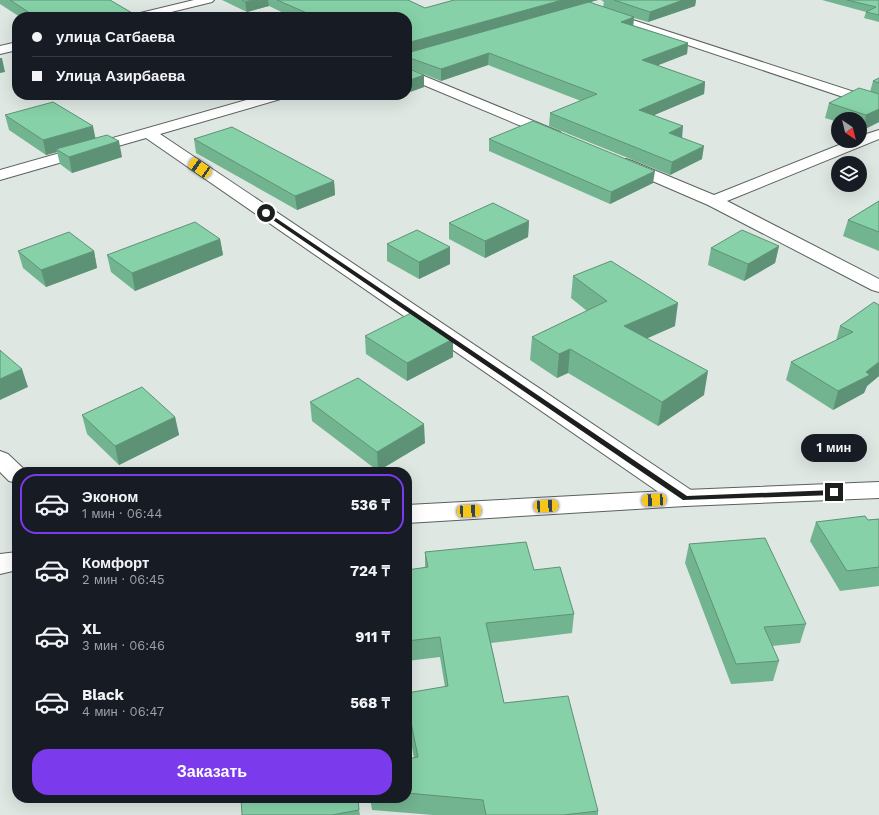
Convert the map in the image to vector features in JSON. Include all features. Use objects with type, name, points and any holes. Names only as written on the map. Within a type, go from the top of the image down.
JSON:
[{"type":"street","points":[[157,12],[208,0]]},
{"type":"street","points":[[600,5],[879,105]]},
{"type":"street","points":[[412,75],[568,140]]},
{"type":"street","points":[[0,175],[261,100]]},
{"type":"street","points":[[148,132],[685,498]]},
{"type":"street","points":[[714,201],[879,134]]},
{"type":"street","points":[[612,158],[714,201],[879,286]]},
{"type":"street","points":[[0,460],[12,471]]},
{"type":"street","points":[[412,514],[685,498],[879,490]]},
{"type":"street","points":[[0,564],[12,562]]},
{"type":"building","points":[[10,0],[110,0],[130,12],[28,12]]},
{"type":"building","points":[[277,0],[408,0],[425,8],[454,0],[562,0],[412,42],[412,12],[305,12]]},
{"type":"building","points":[[614,0],[683,0],[650,12]]},
{"type":"building","points":[[847,0],[879,0],[879,15],[866,12],[876,7]]},
{"type":"building","points":[[589,2],[634,17],[621,22],[688,43],[642,60],[705,82],[639,110],[683,126],[669,133],[704,146],[672,162],[550,113],[597,94],[489,53],[441,69],[412,59],[412,52]]},
{"type":"building","points":[[412,70],[424,75],[412,79]]},
{"type":"building","points":[[879,78],[879,83],[873,81]]},
{"type":"building","points":[[859,88],[879,94],[879,109],[867,115],[867,112],[857,112],[829,103]]},
{"type":"building","points":[[53,102],[93,126],[43,140],[5,115]]},
{"type":"building","points":[[533,121],[655,171],[611,192],[489,139]]},
{"type":"building","points":[[232,127],[334,181],[295,196],[194,139]]},
{"type":"building","points":[[107,135],[119,141],[69,157],[56,149]]},
{"type":"building","points":[[879,201],[879,232],[848,220]]},
{"type":"building","points":[[493,203],[529,221],[485,241],[449,223]]},
{"type":"building","points":[[195,222],[220,239],[132,273],[107,255]]},
{"type":"building","points":[[417,230],[450,247],[419,262],[387,244]]},
{"type":"building","points":[[742,230],[779,246],[748,264],[711,248]]},
{"type":"building","points":[[69,232],[94,251],[41,270],[18,251]]},
{"type":"building","points":[[611,261],[678,303],[624,326],[708,371],[662,402],[570,349],[559,354],[532,337],[607,301],[573,276]]},
{"type":"building","points":[[874,302],[879,305],[879,362],[866,372],[870,375],[838,391],[791,362],[853,332],[840,326]]},
{"type":"building","points":[[411,313],[453,339],[407,363],[365,336]]},
{"type":"building","points":[[0,350],[2,352],[22,369],[0,379]]},
{"type":"building","points":[[358,378],[424,424],[377,452],[310,402]]},
{"type":"building","points":[[142,387],[175,417],[115,446],[82,415]]},
{"type":"building","points":[[865,516],[868,520],[879,519],[879,567],[847,571],[816,522]]},
{"type":"building","points":[[765,538],[806,624],[764,627],[779,661],[736,664],[689,544]]},
{"type":"building","points":[[526,542],[534,570],[560,567],[574,614],[486,623],[504,703],[568,696],[598,811],[563,815],[486,815],[483,800],[412,793],[412,758],[418,757],[412,728],[412,692],[448,686],[440,637],[412,640],[412,569],[428,567],[425,552]]},
{"type":"building","points":[[241,803],[358,803],[359,810],[332,815],[242,815]]},
{"type":"route","points":[[266,213],[685,498],[834,492]]}]
